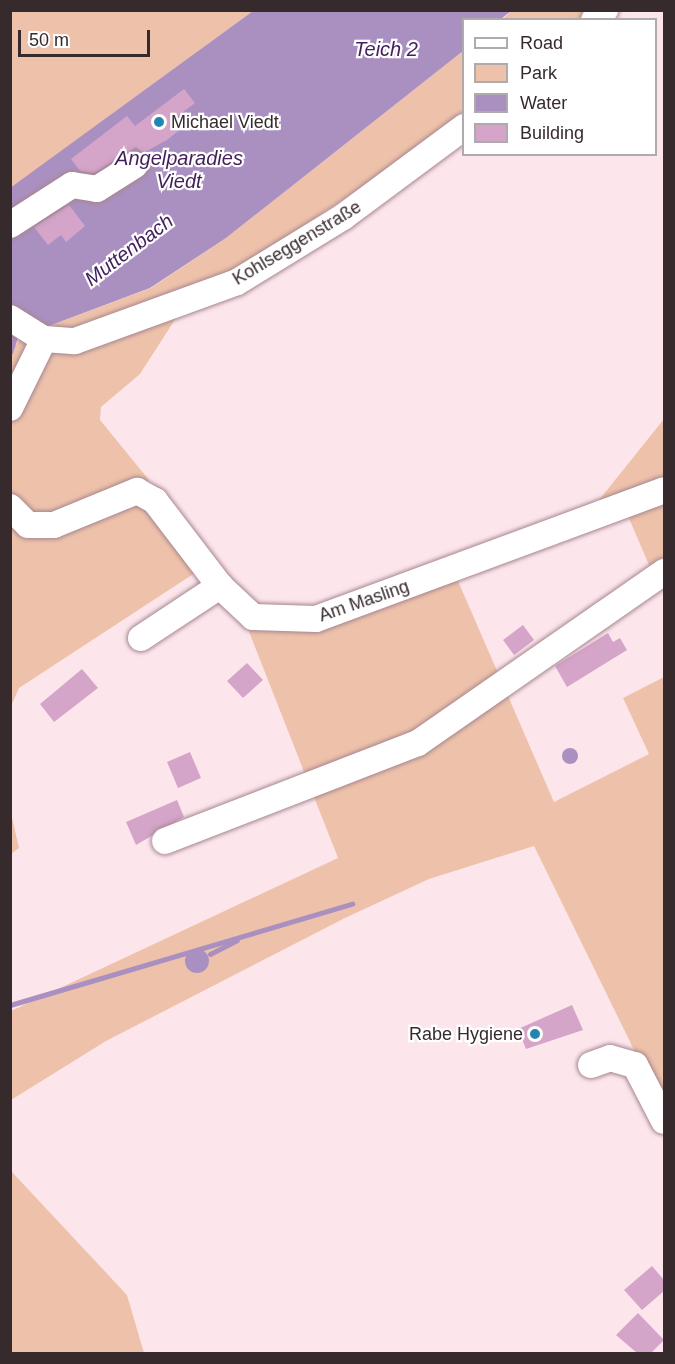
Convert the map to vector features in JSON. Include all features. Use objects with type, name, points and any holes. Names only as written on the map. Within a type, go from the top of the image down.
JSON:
[{"type":"street","name":"Kohlseggenstraße","points":[[44,339],[75,342],[237,282],[343,217],[462,128]]},
{"type":"street","points":[[10,225],[72,185],[97,189],[135,165]]},
{"type":"street","points":[[10,318],[44,339],[10,408]]},
{"type":"street","name":"Am Masling","points":[[10,507],[28,525],[54,525],[137,491],[155,501],[220,586],[253,617],[316,619],[664,490]]},
{"type":"street","points":[[165,841],[418,743],[664,572]]},
{"type":"street","points":[[141,638],[220,586]]},
{"type":"street","points":[[591,1065],[610,1058],[635,1065],[664,1120]]},
{"type":"green space","points":[[11,10],[253,10],[253,11],[11,188]]},
{"type":"green space","points":[[511,11],[595,11],[585,18],[504,18]]},
{"type":"green space","points":[[462,52],[462,120],[183,307],[140,374],[101,407],[100,420],[149,480],[139,484],[131,500],[147,502],[201,569],[19,688],[11,706],[10,353],[22,336],[151,288],[226,238]]},
{"type":"green space","points":[[664,419],[664,567],[652,572],[619,495],[599,500]]},
{"type":"green space","points":[[458,581],[554,802],[649,754],[623,698],[664,677],[664,1111],[534,846],[429,879],[345,918],[106,1041],[11,1100],[11,1011],[338,858],[242,614],[254,622]]},
{"type":"green space","points":[[11,813],[19,848],[10,854]]},
{"type":"green space","points":[[11,1171],[127,1295],[144,1353],[11,1353]]},
{"type":"water","name":"Angelparadies Viedt","points":[[253,11],[511,11],[502,18],[462,18],[462,52],[226,238],[150,288],[22,336],[11,320],[10,188]]},
{"type":"water","points":[[567,748],[573,748],[578,756],[576,762],[567,764],[562,759],[562,753]]},
{"type":"water","points":[[197,949],[205,953],[209,961],[205,969],[197,973],[189,969],[185,961],[189,953]]},
{"type":"building","points":[[184,89],[195,103],[175,118],[182,128],[167,140],[143,153],[136,147],[94,173],[80,171],[71,159],[127,116],[135,126]]},
{"type":"building","points":[[69,205],[85,226],[66,242],[61,235],[48,245],[34,227]]},
{"type":"building","points":[[523,625],[534,640],[514,655],[503,640]]},
{"type":"building","points":[[608,633],[613,642],[620,638],[627,650],[567,687],[555,666]]},
{"type":"building","points":[[247,663],[263,680],[243,698],[227,681]]},
{"type":"building","points":[[82,669],[98,688],[54,722],[40,704]]},
{"type":"building","points":[[190,752],[201,778],[178,788],[167,762]]},
{"type":"building","points":[[177,800],[184,817],[136,845],[126,822]]},
{"type":"building","points":[[572,1005],[583,1030],[526,1049],[518,1029]]},
{"type":"building","points":[[652,1266],[664,1280],[664,1291],[642,1310],[624,1290]]},
{"type":"building","points":[[638,1313],[664,1340],[651,1353],[637,1353],[616,1335]]},
{"type":"waterway","name":"Muttenbach","points":[[10,336],[15,337],[10,352]]},
{"type":"waterway","points":[[10,1005],[352,904]]},
{"type":"waterway","points":[[210,954],[237,940]]},
{"type":"place","name":"Michael Viedt","points":[[159,122]]},
{"type":"place","name":"Rabe Hygiene","points":[[535,1034]]},
{"type":"water label","name":"Teich 2","points":[[386,49]]}]
